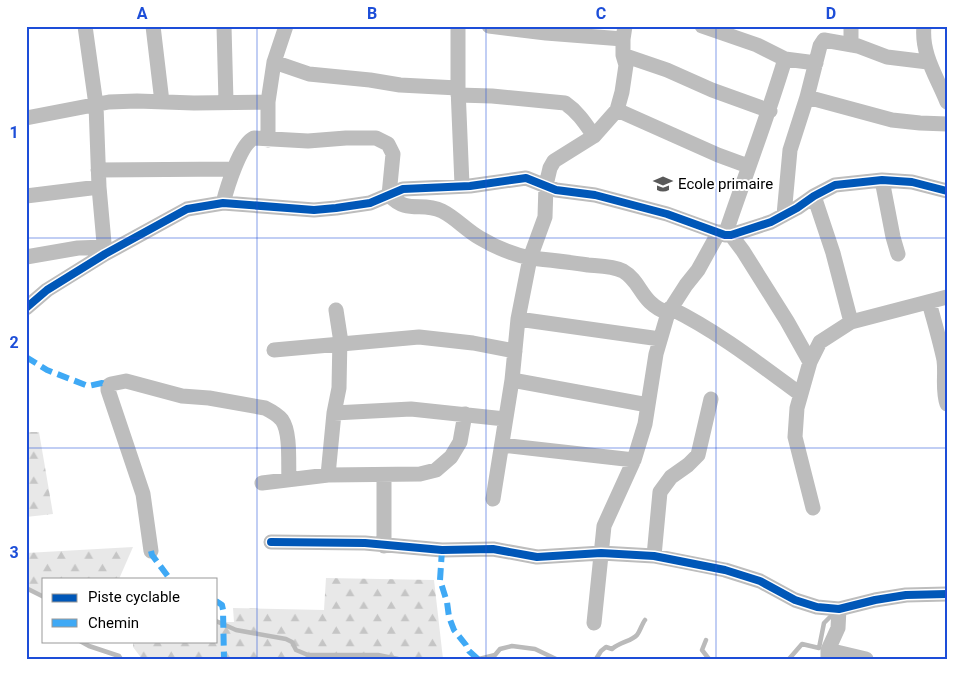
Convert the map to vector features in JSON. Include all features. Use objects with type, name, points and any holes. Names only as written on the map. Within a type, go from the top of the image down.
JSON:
[{"type":"street","points":[[85,26],[96,105],[98,170],[105,250]]},
{"type":"street","points":[[153,26],[162,102]]},
{"type":"street","points":[[224,26],[226,102]]},
{"type":"street","points":[[268,140],[268,102],[274,62],[286,26]]},
{"type":"street","points":[[458,26],[458,91],[462,186]]},
{"type":"street","points":[[489,26],[546,33],[624,32],[623,55],[626,66],[617,110],[594,136],[554,161],[550,168],[546,185],[545,216],[530,258],[518,319],[512,380],[493,499]]},
{"type":"street","points":[[702,26],[757,45],[785,59],[816,63]]},
{"type":"street","points":[[851,26],[851,45]]},
{"type":"street","points":[[924,26],[928,62],[946,98]]},
{"type":"street","points":[[784,215],[790,150],[807,97],[820,46],[824,40],[851,45],[887,57],[928,62]]},
{"type":"street","points":[[623,55],[667,70],[712,90],[770,111]]},
{"type":"street","points":[[594,623],[604,526],[634,460],[648,405],[650,384],[660,339],[669,311],[725,234],[748,166],[770,111],[785,59]]},
{"type":"street","points":[[274,62],[309,74],[565,103],[582,118],[594,136]]},
{"type":"street","points":[[807,97],[892,120],[947,124]]},
{"type":"street","points":[[26,118],[96,105],[137,101],[268,102]]},
{"type":"street","points":[[617,110],[718,156],[748,166]]},
{"type":"street","points":[[222,203],[234,169],[249,140],[254,138],[308,141],[376,138],[388,144],[392,154],[389,195],[394,201],[408,207],[432,208],[441,211],[480,238],[514,254],[530,258],[608,267],[623,271],[657,309],[669,311],[700,323],[756,360],[800,394]]},
{"type":"street","points":[[98,170],[234,169]]},
{"type":"street","points":[[26,308],[47,290],[105,250],[187,209],[222,203],[314,210],[336,208],[370,202],[403,189],[491,184],[526,178],[556,190],[595,195],[666,214],[725,234],[743,251],[810,362]]},
{"type":"street","points":[[725,234],[772,222],[798,208],[814,196],[835,186],[882,180],[912,182],[947,192]]},
{"type":"street","points":[[882,180],[898,254]]},
{"type":"street","points":[[26,196],[100,187]]},
{"type":"street","points":[[814,196],[833,253],[851,322]]},
{"type":"street","points":[[26,257],[78,248],[105,250]]},
{"type":"street","points":[[813,508],[795,437],[800,394],[810,362],[820,342],[851,322],[947,297]]},
{"type":"street","points":[[930,302],[944,360],[947,404]]},
{"type":"street","points":[[328,476],[334,413],[339,388],[340,329],[336,310]]},
{"type":"street","points":[[518,319],[660,339]]},
{"type":"street","points":[[274,350],[420,337],[472,343],[515,351]]},
{"type":"street","points":[[512,380],[648,405]]},
{"type":"street","points":[[151,551],[143,494],[108,390],[110,384],[126,381],[182,396],[209,398],[265,408],[273,412],[281,419],[286,431],[289,480]]},
{"type":"street","points":[[654,556],[660,492],[671,477],[698,455],[711,399]]},
{"type":"street","points":[[334,413],[411,409],[505,419]]},
{"type":"street","points":[[262,483],[328,476],[420,474],[436,470],[451,457],[460,442],[466,414]]},
{"type":"street","points":[[502,445],[634,460]]},
{"type":"street","points":[[384,475],[384,546]]},
{"type":"street","points":[[271,542],[365,543],[442,550],[493,549],[537,557],[601,553],[654,556],[724,570],[760,581],[795,600],[817,607],[839,608],[906,595],[947,594]]},
{"type":"street","points":[[839,608],[838,628],[828,654],[866,659]]},
{"type":"green space","points":[[26,432],[39,432],[53,514],[26,517]]},
{"type":"green space","points":[[133,547],[119,578],[42,578],[42,596],[26,588],[26,553]]},
{"type":"green space","points":[[326,578],[434,580],[443,659],[142,659],[133,647],[133,642],[218,642],[218,622],[234,622],[233,608],[324,610]]},
{"type":"waterway","points":[[26,588],[42,596]]},
{"type":"waterway","points":[[789,659],[802,644],[819,648],[824,623],[834,613]]},
{"type":"waterway","points":[[596,659],[606,647],[612,649],[635,637],[645,620]]},
{"type":"waterway","points":[[218,622],[236,630],[286,639],[292,642],[296,650],[308,655],[378,655],[398,659]]},
{"type":"waterway","points":[[706,640],[702,650],[709,659]]},
{"type":"waterway","points":[[82,642],[119,656],[121,659]]},
{"type":"waterway","points":[[479,659],[495,655],[500,649],[512,646],[535,649],[556,659]]},
{"type":"marked path","points":[[26,357],[47,370],[88,386],[102,383],[108,386]]},
{"type":"marked path","points":[[442,550],[440,580],[447,602],[449,617],[454,630],[469,651],[478,659]]},
{"type":"marked path","points":[[151,551],[169,578]]},
{"type":"marked path","points":[[218,602],[222,605],[223,610],[224,659]]},
{"type":"cycle path","points":[[26,308],[47,290],[105,254],[187,209],[223,203],[314,210],[370,203],[403,189],[470,186],[526,178],[556,190],[595,195],[667,214],[725,235],[731,235],[771,222],[835,185],[882,180],[912,182],[947,191]]},
{"type":"cycle path","points":[[271,542],[365,543],[442,550],[493,549],[537,557],[601,553],[654,556],[725,570],[760,581],[795,600],[817,607],[839,609],[906,595],[947,594]]},
{"type":"place","name":"Ecole primaire","points":[[663,184]]}]
